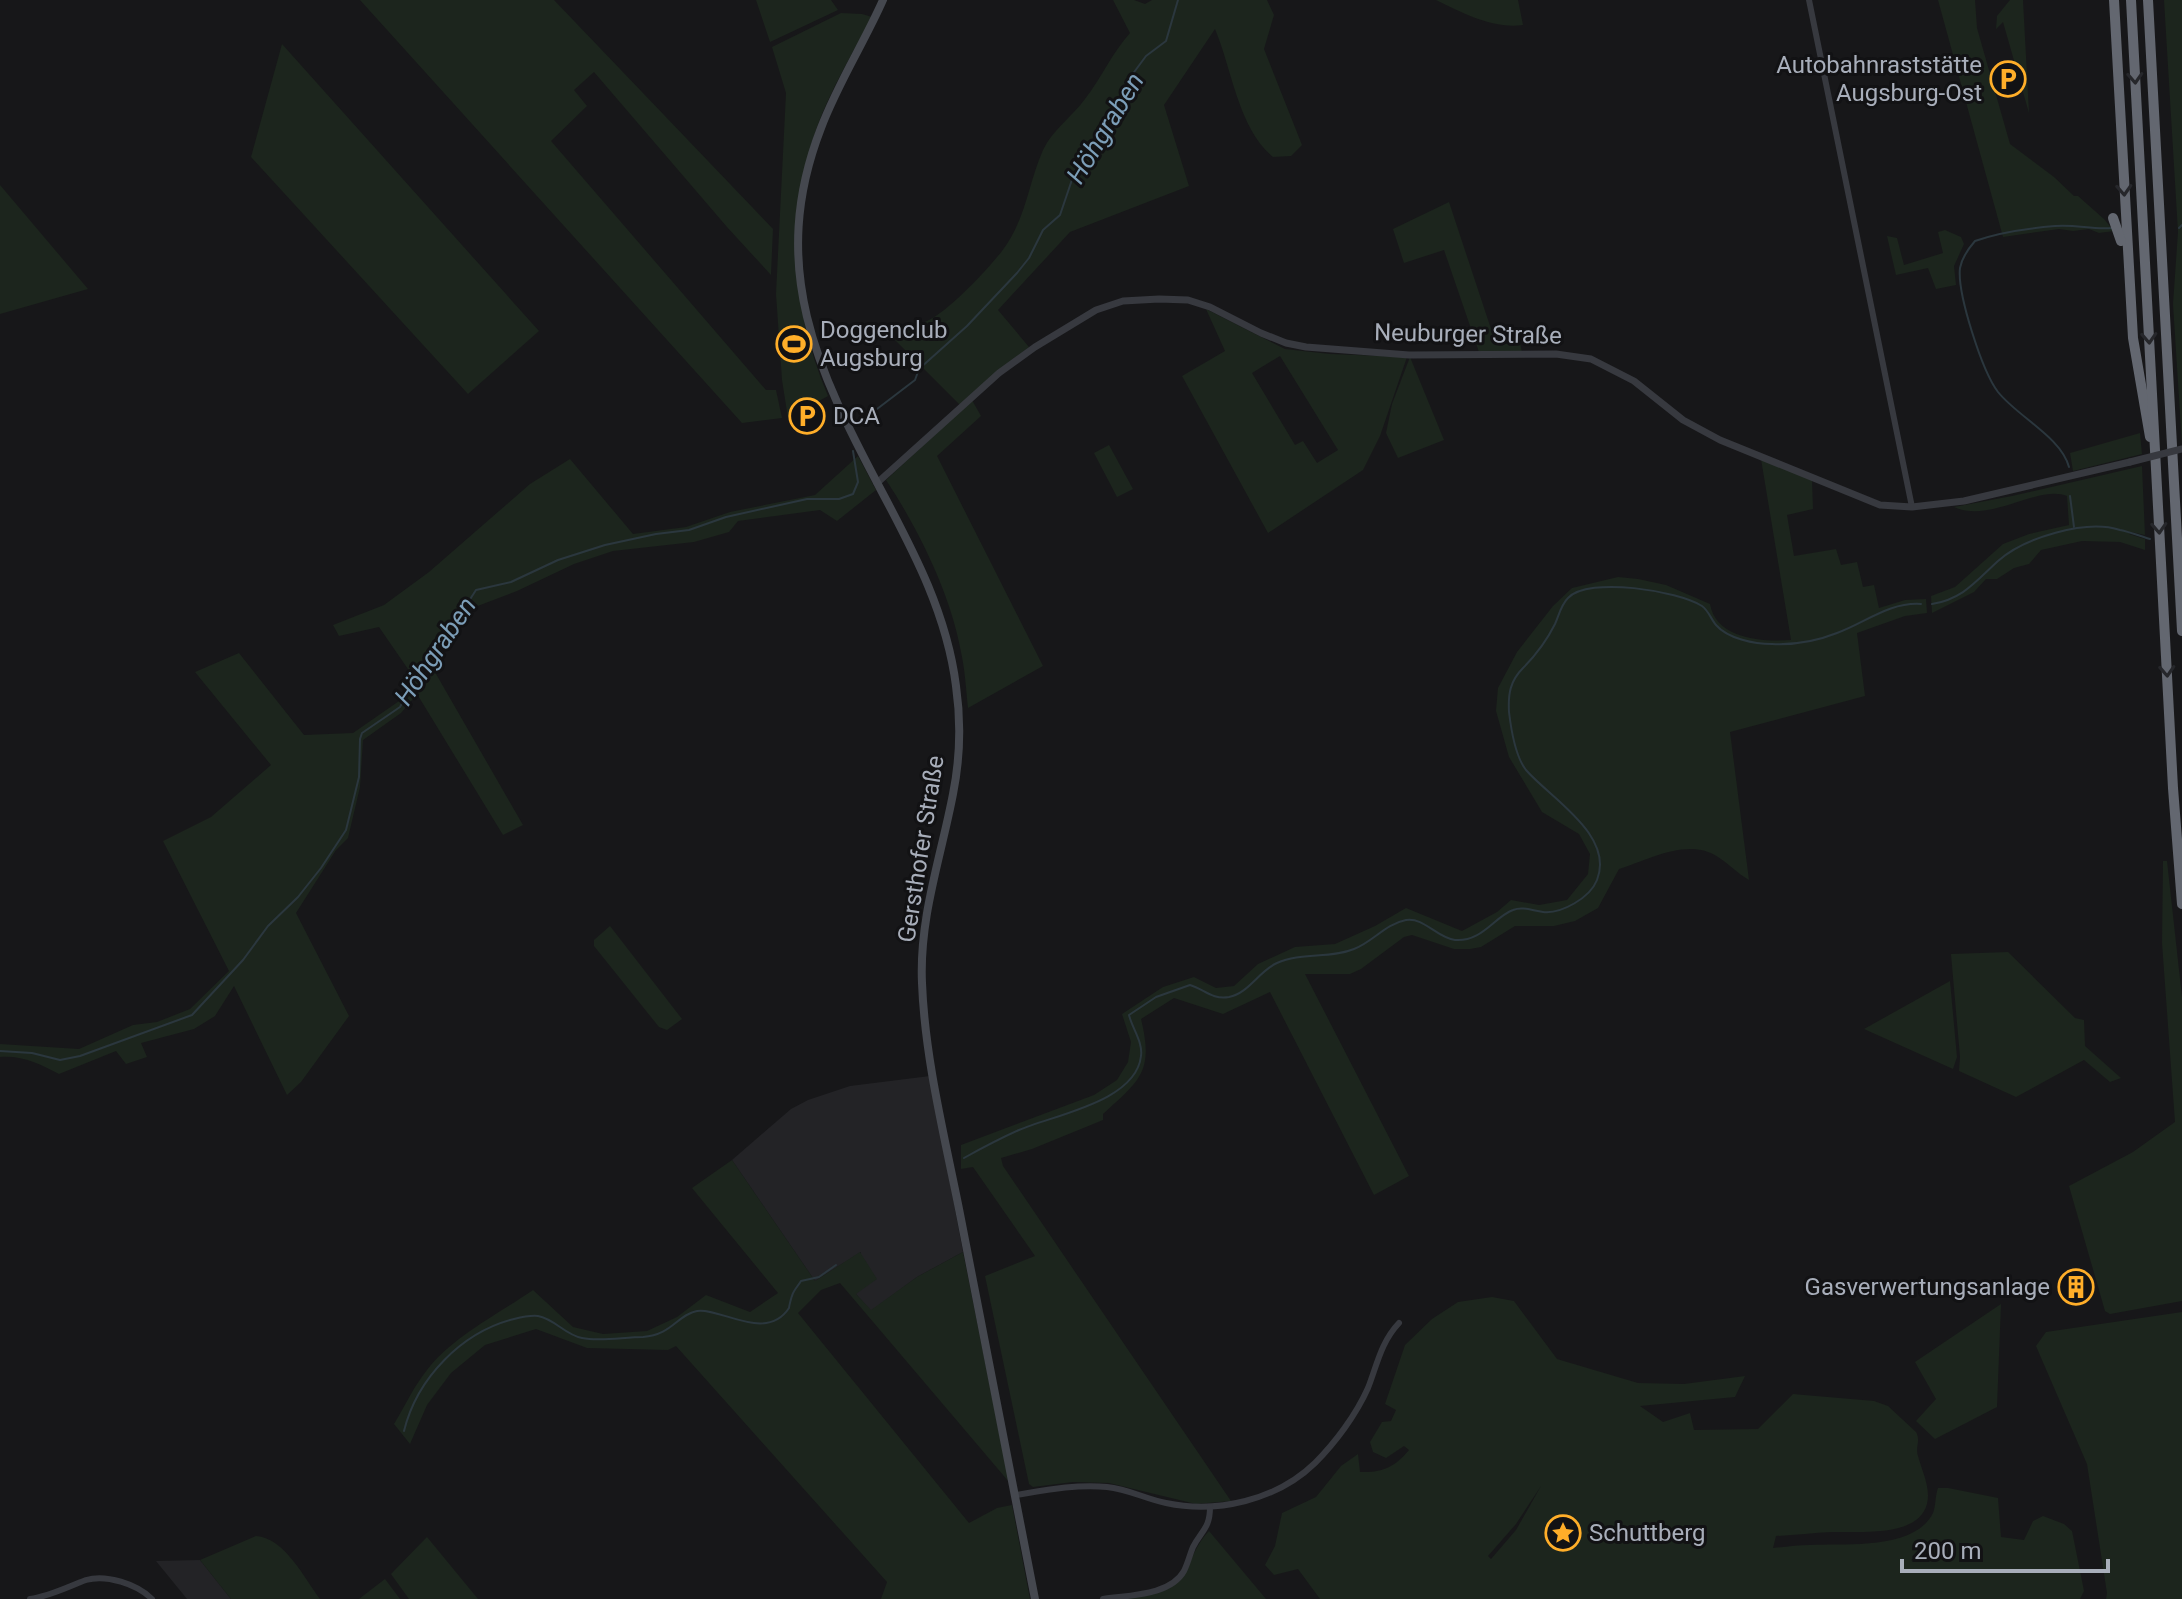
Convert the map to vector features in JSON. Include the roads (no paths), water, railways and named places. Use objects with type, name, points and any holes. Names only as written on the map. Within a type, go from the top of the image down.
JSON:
[{"type":"highway","points":[[2114,0],[2127,266],[2138,379],[2156,463]]},
{"type":"highway","points":[[2131,0],[2173,788],[2182,904]]},
{"type":"highway","points":[[2148,0],[2182,631]]},
{"type":"highway","points":[[2113,218],[2121,235],[2122,254],[2127,266]]},
{"type":"main road","name":"Gersthofer Straße","points":[[883,0],[822,126],[806,179],[798,254],[807,321],[821,366],[833,396],[933,594],[951,652],[959,732],[956,771],[927,910],[921,976],[923,1004],[951,1169],[1035,1599]]},
{"type":"street","points":[[1809,0],[1912,507]]},
{"type":"street","name":"Neuburger Straße","points":[[877,483],[999,373],[1035,347],[1096,310],[1123,301],[1161,299],[1188,300],[1210,307],[1261,333],[1306,347],[1409,355],[1556,354],[1591,359],[1634,381],[1683,420],[1720,440],[1880,505],[1912,507],[1964,501],[2182,449]]},
{"type":"street","points":[[1016,1495],[1074,1487],[1107,1487],[1124,1489],[1163,1503],[1210,1507],[1230,1505],[1263,1495],[1291,1482],[1314,1464],[1342,1431],[1367,1391],[1382,1347],[1399,1323]]},
{"type":"street","points":[[1103,1599],[1167,1588],[1184,1571],[1197,1539],[1210,1523],[1210,1507]]},
{"type":"street","points":[[30,1599],[55,1593],[88,1579],[102,1579],[120,1582],[144,1592],[152,1599]]},
{"type":"waterway","name":"Höhgraben","points":[[860,422],[915,380],[919,369],[967,326],[1029,258],[1043,230],[1060,215],[1076,168],[1112,127],[1123,104],[1129,79],[1146,56],[1166,41],[1178,0]]},
{"type":"waterway","points":[[2179,228],[2182,225]]},
{"type":"waterway","points":[[2069,467],[2057,446],[2006,401],[1992,382],[1966,313],[1960,268],[1975,241],[1993,236],[2055,226],[2112,228]]},
{"type":"waterway","name":"Höhgraben","points":[[0,1051],[32,1053],[60,1060],[80,1056],[192,1015],[321,868],[346,830],[359,777],[362,733],[400,707],[431,650],[476,590],[511,582],[558,560],[605,545],[689,530],[726,517],[807,499],[839,499],[853,494],[858,482],[853,451]]},
{"type":"waterway","points":[[2070,496],[2074,527]]},
{"type":"waterway","points":[[1932,604],[1961,593],[2009,553],[2039,538],[2073,529],[2106,527],[2150,539]]},
{"type":"waterway","points":[[964,1158],[1019,1130],[1091,1105],[1125,1085],[1136,1072],[1141,1056],[1139,1040],[1129,1015],[1156,997],[1190,985],[1213,996],[1229,997],[1242,991],[1277,963],[1354,949],[1399,922],[1413,920],[1442,936],[1464,940],[1513,910],[1550,912],[1574,904],[1588,893],[1597,880],[1600,863],[1597,848],[1577,818],[1522,764],[1514,742],[1509,705],[1515,678],[1545,642],[1568,598],[1579,591],[1613,587],[1674,595],[1702,606],[1727,634],[1765,644],[1797,643],[1821,638],[1898,606],[1921,604]]},
{"type":"waterway","points":[[404,1431],[419,1393],[444,1360],[460,1346],[495,1325],[538,1316],[576,1336],[596,1340],[661,1333],[684,1316],[697,1311],[768,1323],[789,1308],[801,1281],[819,1277],[836,1265]]},
{"type":"place","name":"Autobahnraststätte Augsburg-Ost","points":[[2008,79]]},
{"type":"place","name":"Doggenclub Augsburg","points":[[794,344]]},
{"type":"place","name":"DCA","points":[[807,416]]},
{"type":"place","name":"Gasverwertungsanlage","points":[[2076,1287]]},
{"type":"place","name":"Schuttberg","points":[[1563,1533]]}]
